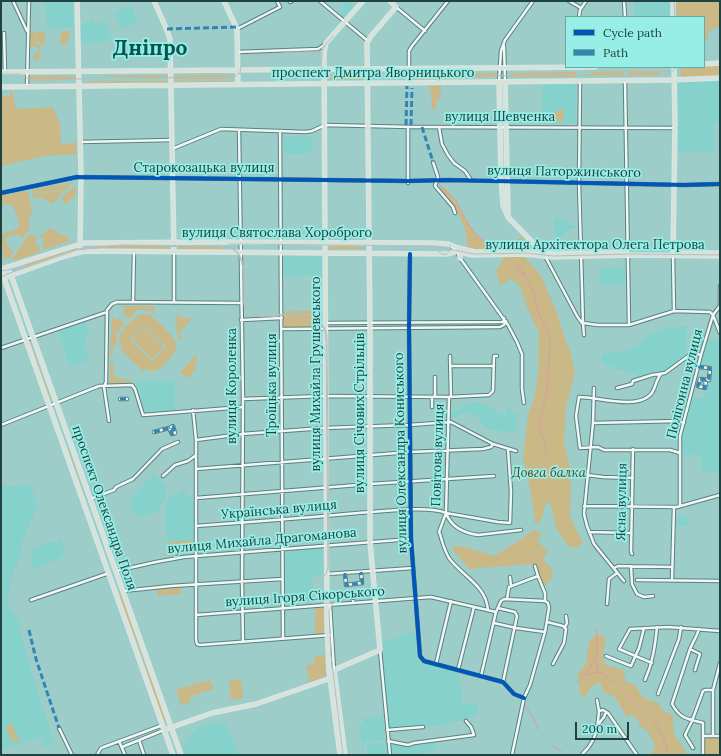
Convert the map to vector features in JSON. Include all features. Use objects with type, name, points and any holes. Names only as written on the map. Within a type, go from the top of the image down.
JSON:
[{"type":"main road","points":[[77,1],[81,177],[80,252]]},
{"type":"main road","points":[[154,1],[170,39],[174,252]]},
{"type":"main road","points":[[224,1],[238,29],[238,84]]},
{"type":"main road","points":[[326,44],[363,1]]},
{"type":"main road","points":[[368,41],[396,7],[390,1]]},
{"type":"main road","points":[[673,1],[673,16]]},
{"type":"main road","name":"вулиця Січових Стрільців","points":[[368,41],[368,253],[370,325],[369,512],[372,571],[380,650]]},
{"type":"main road","name":"вулиця Михайла Грушевського","points":[[326,44],[324,53],[324,83],[327,574],[330,635],[330,678],[340,755]]},
{"type":"main road","points":[[705,64],[720,63]]},
{"type":"main road","name":"проспект Дмитра Яворницького","points":[[28,72],[565,67]]},
{"type":"main road","points":[[673,254],[675,128],[674,68]]},
{"type":"main road","points":[[409,69],[409,82]]},
{"type":"main road","points":[[3,72],[28,72]]},
{"type":"main road","name":"проспект Дмитра Яворницького","points":[[1,87],[368,82],[625,81],[720,78]]},
{"type":"main road","points":[[499,82],[502,203],[508,216],[544,255]]},
{"type":"main road","points":[[505,82],[508,216]]},
{"type":"main road","points":[[433,243],[438,243],[443,239]]},
{"type":"main road","name":"вулиця Святослава Хороброго","points":[[2,269],[80,244],[174,242],[433,243],[472,253]]},
{"type":"main road","points":[[532,252],[535,249],[535,245]]},
{"type":"main road","name":"вулиця Святослава Хороброго","points":[[454,248],[463,253],[472,253]]},
{"type":"main road","name":"вулиця Святослава Хороброго","points":[[3,279],[80,252],[450,254],[454,248]]},
{"type":"main road","name":"вулиця Архітектора Олега Петрова","points":[[515,252],[544,255],[628,253],[720,254]]},
{"type":"main road","name":"вулиця Архітектора Олега Петрова","points":[[472,253],[532,252],[544,255]]},
{"type":"main road","points":[[460,258],[463,253]]},
{"type":"main road","name":"проспект Олександра Поля","points":[[7,268],[11,275],[181,755]]},
{"type":"main road","name":"проспект Олександра Поля","points":[[2,269],[3,279],[26,339],[173,755]]},
{"type":"main road","points":[[8,290],[15,287]]},
{"type":"main road","points":[[109,573],[116,571]]},
{"type":"main road","points":[[115,591],[122,591]]},
{"type":"main road","points":[[345,755],[334,670],[380,650]]},
{"type":"main road","points":[[163,725],[171,725],[212,713],[256,704],[335,676]]},
{"type":"main road","points":[[164,730],[171,725]]},
{"type":"street","points":[[13,1],[27,31]]},
{"type":"street","points":[[27,86],[27,31],[29,1]]},
{"type":"street","points":[[320,1],[368,41]]},
{"type":"street","points":[[409,69],[409,51],[448,1]]},
{"type":"street","points":[[499,82],[504,43],[510,31],[533,1]]},
{"type":"street","points":[[569,1],[581,8]]},
{"type":"street","points":[[579,16],[581,8],[586,1]]},
{"type":"street","points":[[624,1],[625,16]]},
{"type":"street","points":[[238,29],[280,7],[278,2]]},
{"type":"street","points":[[396,7],[425,31]]},
{"type":"street","points":[[3,72],[4,33]]},
{"type":"street","points":[[238,52],[318,49],[326,44]]},
{"type":"street","points":[[502,68],[505,82]]},
{"type":"street","points":[[580,81],[579,183],[584,335]]},
{"type":"street","points":[[625,81],[629,325]]},
{"type":"street","points":[[172,149],[219,130],[309,132],[325,125]]},
{"type":"street","name":"вулиця Шевченка","points":[[325,125],[408,127],[675,128]]},
{"type":"street","points":[[408,127],[408,182]]},
{"type":"street","points":[[440,127],[442,144],[448,155],[454,163],[465,171],[472,180]]},
{"type":"street","name":"вулиця Короленка","points":[[239,130],[243,399],[243,642]]},
{"type":"street","name":"Троїцька вулиця","points":[[280,132],[283,638]]},
{"type":"street","points":[[80,142],[172,140]]},
{"type":"street","points":[[434,162],[438,176],[435,186],[453,207],[455,213]]},
{"type":"street","name":"Старокозацька вулиця","points":[[1,193],[64,179],[81,177],[325,179],[408,182]]},
{"type":"street","name":"вулиця Паторжинського","points":[[408,182],[472,180],[627,184],[720,184]]},
{"type":"street","points":[[454,248],[504,322],[511,329],[522,354],[522,389],[524,402]]},
{"type":"street","points":[[133,302],[134,252]]},
{"type":"street","points":[[174,252],[174,303]]},
{"type":"street","name":"вулиця Олександра Кониського","points":[[410,254],[410,510],[420,656],[424,661],[503,682],[514,694],[524,698]]},
{"type":"street","points":[[673,254],[674,311]]},
{"type":"street","points":[[544,255],[577,316],[583,323],[598,326],[629,325],[674,311],[710,312],[713,315],[720,333]]},
{"type":"street","name":"Полігонна вулиця","points":[[680,506],[680,436],[713,315],[720,306],[720,286]]},
{"type":"street","points":[[109,421],[105,385],[107,311],[110,306],[114,303],[133,302],[241,302]]},
{"type":"street","points":[[1,348],[107,311]]},
{"type":"street","points":[[241,320],[282,318]]},
{"type":"street","points":[[282,329],[326,328],[409,322],[504,322]]},
{"type":"street","points":[[326,323],[409,327],[500,327],[504,322]]},
{"type":"street","points":[[617,388],[632,384],[633,381],[646,376],[668,371],[691,354],[694,353],[701,355]]},
{"type":"street","name":"Повітова вулиця","points":[[446,513],[451,366],[450,356]]},
{"type":"street","points":[[243,399],[282,399],[326,396],[450,397],[489,395],[492,393],[494,356],[497,356]]},
{"type":"street","points":[[451,366],[494,366]]},
{"type":"street","points":[[698,367],[710,368],[709,380],[706,380]]},
{"type":"street","points":[[660,374],[652,394],[645,398],[630,402],[579,397],[576,416],[580,448],[598,447],[604,450],[670,450],[680,453]]},
{"type":"street","points":[[432,407],[434,397],[434,377]]},
{"type":"street","points":[[1,425],[99,386],[105,385],[132,385],[135,389],[143,414],[243,407]]},
{"type":"street","points":[[594,388],[593,423],[584,514],[589,532],[596,547],[624,581]]},
{"type":"street","points":[[120,399],[128,399]]},
{"type":"street","points":[[193,410],[196,440],[197,644],[330,635]]},
{"type":"street","points":[[196,440],[242,434],[326,428],[454,422],[493,444],[516,451]]},
{"type":"street","points":[[593,423],[684,423]]},
{"type":"street","points":[[154,432],[169,428]]},
{"type":"street","points":[[90,499],[114,490],[116,486],[133,479],[162,449],[178,442]]},
{"type":"street","points":[[196,469],[410,452],[490,448],[493,444]]},
{"type":"street","name":"Українська вулиця","points":[[196,526],[410,510],[442,511],[446,513],[510,523],[511,492],[508,449]]},
{"type":"street","name":"Ясна вулиця","points":[[632,554],[633,449]]},
{"type":"street","points":[[164,476],[175,465],[188,461],[196,455]]},
{"type":"street","points":[[588,475],[633,478]]},
{"type":"street","points":[[196,498],[326,487],[494,476]]},
{"type":"street","points":[[584,506],[674,507],[720,495]]},
{"type":"street","points":[[672,580],[674,507]]},
{"type":"street","points":[[446,513],[449,521],[465,532],[472,534],[478,535],[521,530]]},
{"type":"street","points":[[446,513],[439,532],[444,547],[449,558],[460,571],[478,586],[487,601],[488,610]]},
{"type":"street","points":[[589,532],[632,533]]},
{"type":"street","name":"вулиця Михайла Драгоманова","points":[[116,571],[156,562],[196,556],[411,538]]},
{"type":"street","points":[[512,755],[524,698],[530,685],[545,632],[549,606],[535,566]]},
{"type":"street","points":[[614,568],[618,566],[672,567]]},
{"type":"street","points":[[631,566],[632,584],[637,594],[644,597],[653,596]]},
{"type":"street","points":[[327,574],[413,568]]},
{"type":"street","points":[[345,573],[346,585],[362,583],[361,572]]},
{"type":"street","points":[[31,600],[109,573]]},
{"type":"street","points":[[607,604],[609,579],[617,573]]},
{"type":"street","points":[[507,599],[508,588],[538,576]]},
{"type":"street","points":[[510,577],[511,586]]},
{"type":"street","points":[[122,591],[171,586],[282,579]]},
{"type":"street","points":[[637,580],[720,581]]},
{"type":"street","points":[[346,593],[353,592],[354,603]]},
{"type":"street","name":"вулиця Ігоря Сікорського","points":[[196,615],[431,597],[496,612]]},
{"type":"street","points":[[480,676],[496,612],[502,600],[546,601]]},
{"type":"street","points":[[436,664],[451,601]]},
{"type":"street","points":[[458,670],[474,607]]},
{"type":"street","points":[[498,608],[516,613],[517,616],[516,628],[503,682]]},
{"type":"street","points":[[553,664],[564,643],[566,631],[565,627],[567,623],[566,616]]},
{"type":"street","points":[[547,622],[565,627]]},
{"type":"street","points":[[494,623],[545,632]]},
{"type":"street","points":[[645,680],[655,649],[657,627]]},
{"type":"street","points":[[658,694],[679,639],[681,627]]},
{"type":"street","points":[[652,662],[619,649],[630,629],[681,627],[720,631]]},
{"type":"street","points":[[606,656],[631,666],[636,656],[644,628]]},
{"type":"street","points":[[699,629],[697,637],[690,649],[672,704],[682,717],[703,724],[703,755]]},
{"type":"street","name":"вулиця Михайла Грушевського","points":[[330,635],[334,670]]},
{"type":"street","points":[[690,649],[700,654],[695,670]]},
{"type":"street","name":"вулиця Січових Стрільців","points":[[380,650],[390,755]]},
{"type":"street","points":[[713,736],[713,690],[720,663]]},
{"type":"street","points":[[693,748],[685,735],[704,690],[713,690]]},
{"type":"street","points":[[582,755],[589,747],[596,733],[599,711],[597,700]]},
{"type":"street","points":[[599,711],[603,710],[608,713],[637,755]]},
{"type":"street","points":[[597,726],[606,712]]},
{"type":"street","points":[[388,741],[408,745],[474,735],[471,727],[466,721]]},
{"type":"street","points":[[97,755],[101,748],[163,725]]},
{"type":"street","points":[[387,730],[423,727]]},
{"type":"street","points":[[59,728],[72,755]]},
{"type":"street","points":[[122,747],[164,730]]},
{"type":"street","points":[[704,736],[720,736]]},
{"type":"street","points":[[139,740],[144,755]]},
{"type":"street","points":[[119,741],[125,755]]},
{"type":"shaded area","points":[[44,1],[73,1],[74,27],[47,28]]},
{"type":"shaded area","points":[[347,1],[354,7],[345,19],[340,14],[343,10],[341,8]]},
{"type":"shaded area","points":[[634,1],[670,1],[671,16],[635,16]]},
{"type":"shaded area","points":[[131,5],[138,21],[121,29],[114,13]]},
{"type":"shaded area","points":[[93,19],[95,25],[104,21],[112,37],[102,43],[81,43],[81,25]]},
{"type":"shaded area","points":[[720,81],[720,124],[714,124],[714,151],[676,152],[675,82]]},
{"type":"shaded area","points":[[576,84],[576,123],[552,124],[551,112],[544,112],[542,110],[543,85]]},
{"type":"shaded area","points":[[283,136],[312,137],[312,151],[300,155],[284,153]]},
{"type":"shaded area","points":[[554,219],[567,219],[570,225],[576,226],[577,228],[569,229],[569,232],[565,232],[565,237],[555,237]]},
{"type":"shaded area","points":[[284,256],[322,256],[322,276],[284,276]]},
{"type":"shaded area","points":[[625,267],[625,285],[600,285],[600,268]]},
{"type":"shaded area","points":[[85,321],[89,334],[83,349],[88,352],[88,360],[87,362],[70,367],[58,332],[60,332],[59,329]]},
{"type":"shaded area","points":[[674,326],[677,329],[680,329],[680,326],[687,326],[686,355],[665,371],[651,373],[637,379],[636,374],[614,368],[602,362],[602,354],[621,352],[639,346],[640,342],[650,334]]},
{"type":"shaded area","points":[[706,340],[720,340],[720,472],[701,471],[701,455],[681,455],[682,436],[692,397],[703,398],[707,393],[707,383],[712,378],[713,365],[700,365]]},
{"type":"shaded area","points":[[136,381],[175,381],[175,411],[155,413],[153,411],[145,412]]},
{"type":"shaded area","points":[[474,402],[482,403],[494,409],[495,412],[505,415],[507,408],[511,408],[512,414],[516,414],[517,426],[514,433],[488,429],[479,421],[480,418],[474,416],[470,412],[461,414],[452,419],[451,412]]},
{"type":"shaded area","points":[[154,474],[168,488],[164,499],[158,511],[144,516],[136,515],[132,511],[131,498]]},
{"type":"shaded area","points":[[31,485],[37,508],[23,539],[18,563],[13,572],[7,603],[20,621],[21,637],[54,744],[44,747],[40,737],[1,750],[1,488],[6,486]]},
{"type":"shaded area","points":[[182,490],[193,499],[194,548],[188,554],[170,556],[165,520],[167,502],[170,494],[174,498]]},
{"type":"shaded area","points":[[678,517],[689,517],[689,526],[675,526],[675,521],[678,521]]},
{"type":"shaded area","points":[[61,539],[65,553],[59,559],[31,569],[33,548]]},
{"type":"shaded area","points":[[320,548],[323,550],[323,572],[322,575],[311,577],[312,602],[286,604],[285,555],[291,554],[291,551]]},
{"type":"shaded area","points":[[415,631],[418,661],[420,663],[458,672],[463,704],[478,703],[478,713],[465,720],[441,725],[389,729],[382,643]]},
{"type":"shaded area","points":[[382,716],[385,740],[364,742],[364,748],[362,749],[360,726],[363,723],[363,718]]},
{"type":"shaded area","points":[[212,723],[225,723],[239,755],[186,755],[183,749],[186,744],[190,742],[188,737],[197,728]]},
{"type":"shaded area","points":[[435,740],[436,750],[426,753],[426,755],[391,755],[390,743],[408,746],[414,743]]},
{"type":"shaded area","points":[[386,742],[388,755],[367,755],[366,745]]},
{"type":"green space","points":[[676,1],[720,1],[720,27],[712,29],[708,33],[708,40],[705,39],[705,16],[677,16]]},
{"type":"green space","points":[[30,31],[34,32],[36,35],[37,32],[45,32],[45,45],[41,44],[35,35],[38,42],[37,43],[41,46],[39,54],[42,55],[40,59],[33,60],[35,54],[38,54],[38,48],[36,46],[30,47]]},
{"type":"green space","points":[[71,31],[66,45],[60,45],[61,32]]},
{"type":"green space","points":[[720,64],[720,76],[681,77],[681,68],[705,68],[705,65]]},
{"type":"green space","points":[[623,71],[623,76],[582,76],[582,74],[591,74],[591,72]]},
{"type":"green space","points":[[628,71],[670,71],[658,72],[658,75],[660,76],[628,76]]},
{"type":"green space","points":[[576,72],[576,77],[508,77],[508,75],[512,75],[513,73]]},
{"type":"green space","points":[[412,73],[497,73],[497,77],[412,77]]},
{"type":"green space","points":[[364,74],[364,76],[356,76],[357,78],[364,78],[364,80],[327,80],[328,75]]},
{"type":"green space","points":[[168,75],[168,78],[159,79],[90,76]]},
{"type":"green space","points":[[233,75],[233,78],[174,79],[174,76]]},
{"type":"green space","points":[[29,76],[75,76],[75,79],[29,81]]},
{"type":"green space","points":[[412,79],[497,79],[497,80],[412,81]]},
{"type":"green space","points":[[167,81],[167,83],[83,84],[83,82]]},
{"type":"green space","points":[[174,81],[233,81],[233,82],[174,83]]},
{"type":"green space","points":[[441,85],[440,100],[437,101],[436,109],[432,110],[431,91],[429,86]]},
{"type":"green space","points":[[10,90],[12,90],[16,109],[53,107],[60,124],[61,144],[76,143],[77,154],[45,156],[1,166],[1,96],[10,96]]},
{"type":"green space","points":[[558,110],[564,110],[563,122],[553,122],[553,112],[558,112]]},
{"type":"green space","points":[[73,182],[64,191],[32,192],[32,190]]},
{"type":"green space","points":[[74,186],[76,187],[75,197],[65,204],[61,198]]},
{"type":"green space","points":[[441,186],[450,193],[470,225],[483,240],[506,240],[515,242],[521,237],[524,241],[515,249],[479,251],[467,247],[467,239],[463,223],[455,208],[439,189]]},
{"type":"green space","points":[[28,191],[32,214],[28,220],[30,227],[22,239],[17,234],[12,234],[5,238],[8,247],[14,251],[9,258],[5,260],[1,241],[2,234],[19,228],[17,214],[11,204],[1,205],[1,196]]},
{"type":"green space","points":[[63,192],[53,204],[43,198],[33,198],[32,193]]},
{"type":"green space","points":[[49,228],[69,238],[70,241],[43,250],[43,240],[40,235],[45,233]]},
{"type":"green space","points":[[29,234],[37,236],[35,240],[39,246],[40,252],[14,261],[12,259]]},
{"type":"green space","points":[[97,245],[163,245],[163,247],[170,248],[170,250],[97,250]]},
{"type":"green space","points":[[355,245],[356,247],[365,247],[365,249],[329,249],[329,246]]},
{"type":"green space","points":[[74,247],[75,251],[26,267],[25,264],[23,264]]},
{"type":"green space","points":[[177,247],[222,247],[224,250],[177,250]]},
{"type":"green space","name":"Довга балка","points":[[504,257],[525,257],[541,276],[556,310],[570,350],[575,373],[566,407],[564,443],[571,471],[570,517],[583,543],[576,548],[568,546],[556,528],[550,502],[545,505],[543,516],[539,523],[534,523],[535,518],[529,483],[523,459],[528,415],[535,396],[538,372],[539,333],[528,310],[520,286],[511,279],[500,285],[496,272]]},
{"type":"green space","points":[[176,305],[177,314],[179,317],[194,319],[192,319],[179,333],[183,338],[181,340],[177,336]]},
{"type":"green space","points":[[122,306],[155,306],[155,313],[137,310],[129,319],[123,314],[125,309]]},
{"type":"green space","points":[[310,310],[319,317],[319,327],[284,328],[283,312]]},
{"type":"green space","points":[[148,314],[158,321],[174,339],[177,346],[169,360],[156,371],[145,369],[143,371],[120,349],[122,347],[119,340],[120,335],[128,324],[139,315]],"holes":[[[144,324],[166,346],[152,361],[130,340]]]},
{"type":"green space","points":[[112,316],[115,320],[119,318],[125,324],[116,333],[117,341],[112,356],[110,357]]},
{"type":"green space","points":[[144,326],[164,346],[152,359],[132,339]]},
{"type":"green space","points":[[30,341],[51,400],[49,401],[28,342]]},
{"type":"green space","points":[[195,356],[198,359],[194,365],[197,368],[187,379],[180,372]]},
{"type":"green space","points":[[110,361],[113,362],[113,374],[120,380],[122,379],[132,382],[110,383]]},
{"type":"green space","points":[[67,450],[69,450],[88,506],[86,506]]},
{"type":"green space","points":[[533,530],[539,532],[541,536],[538,542],[548,551],[543,560],[550,566],[553,576],[545,586],[540,581],[532,564],[469,569],[452,549],[455,546],[466,547],[494,556]]},
{"type":"green space","points":[[193,540],[193,548],[188,553],[170,556],[169,542]]},
{"type":"green space","points":[[181,587],[181,594],[158,596],[157,589]]},
{"type":"green space","points":[[122,594],[145,658],[143,658],[126,611],[142,659],[118,596]]},
{"type":"green space","points":[[321,607],[324,609],[325,633],[315,634],[315,609]]},
{"type":"green space","points":[[597,634],[601,634],[605,638],[603,657],[604,663],[624,671],[625,681],[636,686],[644,698],[658,703],[663,711],[673,715],[673,728],[675,735],[683,747],[686,755],[651,755],[655,748],[652,738],[648,732],[640,726],[635,717],[632,715],[627,717],[614,696],[604,693],[601,684],[597,683],[590,688],[586,696],[583,697],[579,693],[580,685],[577,674],[582,669],[586,660],[589,643]]},
{"type":"green space","points":[[325,655],[326,676],[309,683],[306,666],[314,664],[314,656]]},
{"type":"green space","points":[[145,659],[167,719],[163,720],[141,661],[143,660],[152,685],[144,660]]},
{"type":"green space","points":[[241,679],[243,698],[231,700],[229,681]]},
{"type":"green space","points":[[210,680],[214,689],[189,697],[191,702],[181,705],[176,690]]},
{"type":"green space","points":[[8,724],[13,724],[14,732],[17,734],[19,740],[23,741],[16,740],[13,733],[14,739],[19,742],[15,743],[11,741],[7,730]]},
{"type":"green space","points":[[704,738],[720,738],[720,755],[705,755]]},
{"type":"waterway","points":[[439,184],[456,200],[469,226],[485,242],[496,247],[512,250]]},
{"type":"waterway","points":[[516,265],[520,266],[534,293],[536,306],[550,339],[547,391],[539,427],[545,443],[546,456]]},
{"type":"waterway","points":[[516,266],[519,272],[525,274]]},
{"type":"waterway","points":[[596,627],[596,661],[598,672],[615,682],[654,721],[663,737],[668,755]]},
{"type":"waterway","points":[[577,682],[590,668],[595,657]]},
{"type":"waterway","points":[[585,675],[597,672]]},
{"type":"waterway","points":[[525,705],[536,723],[538,730]]},
{"type":"waterway","points":[[551,745],[562,752]]},
{"type":"tram line","points":[[674,1],[675,16]]},
{"type":"tram line","points":[[1,74],[19,74],[30,79],[85,79],[97,81],[130,78],[234,77],[240,73],[242,60],[247,55],[316,52],[333,36]]},
{"type":"tram line","points":[[322,60],[322,52],[325,45]]},
{"type":"tram line","points":[[314,52],[320,57],[323,72],[330,77],[667,74],[675,68]]},
{"type":"tram line","points":[[229,244],[437,246],[473,254],[526,253],[553,256],[630,254],[720,255]]},
{"type":"tram line","points":[[1,271],[20,268],[77,249],[121,245],[227,246],[234,249],[239,255],[242,261],[244,269],[244,301],[248,310],[265,316],[299,313],[309,315],[318,320],[322,324],[325,329],[327,339],[329,569],[342,591],[338,600],[333,603],[319,602],[316,601],[312,592],[314,583],[326,574],[328,567],[326,340],[322,324],[312,317],[300,314],[272,317],[259,316],[249,312],[243,301],[243,270],[239,255],[234,250],[227,247],[121,246],[77,250],[1,277]]},
{"type":"tram line","points":[[431,246],[440,253],[445,254],[450,251],[450,245]]},
{"type":"tram line","points":[[335,599],[329,611],[331,656],[343,755]]},
{"type":"marked path","points":[[167,29],[236,27]]},
{"type":"marked path","points":[[406,125],[407,86]]},
{"type":"marked path","points":[[411,125],[412,88]]},
{"type":"marked path","points":[[422,127],[433,162]]},
{"type":"marked path","points":[[698,367],[710,368],[709,380],[700,379],[698,386],[705,388],[706,380]]},
{"type":"marked path","points":[[120,399],[127,399]]},
{"type":"marked path","points":[[154,432],[169,428],[172,434],[175,433],[173,426],[169,428]]},
{"type":"marked path","points":[[345,573],[346,585],[362,583],[361,572]]},
{"type":"marked path","points":[[346,593],[353,592],[353,603]]},
{"type":"marked path","points":[[29,630],[36,659],[59,728]]},
{"type":"cycle path","points":[[1,193],[77,177],[408,181],[448,180],[684,185],[720,184]]},
{"type":"cycle path","points":[[410,254],[409,327],[411,539],[420,656],[424,661],[503,682],[514,694],[524,698]]},
{"type":"district","name":"Дніпро","points":[[150,49]]}]
